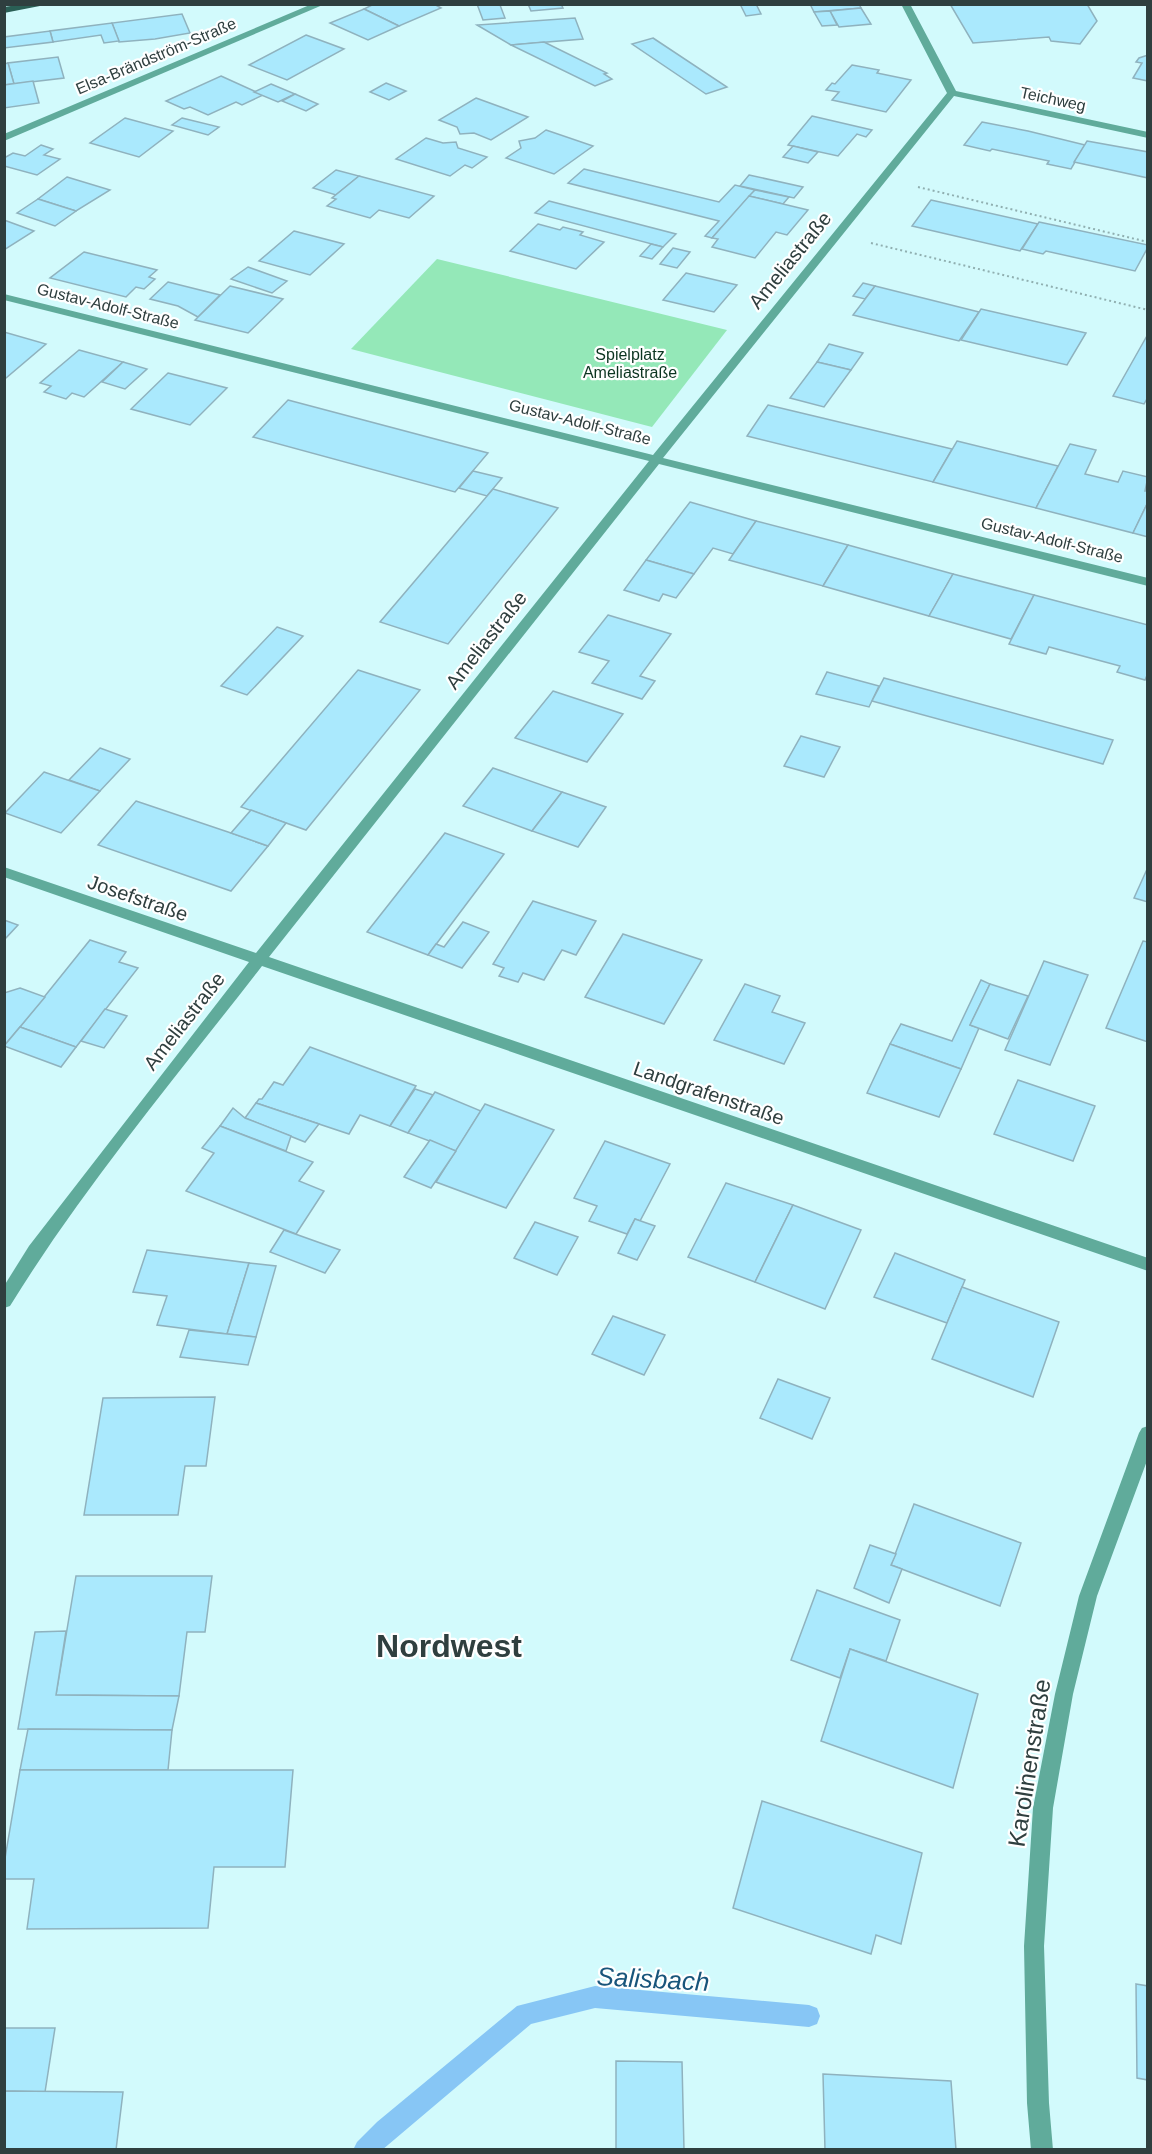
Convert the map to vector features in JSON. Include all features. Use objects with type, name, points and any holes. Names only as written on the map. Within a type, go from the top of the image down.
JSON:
[{"type":"main road","points":[[4,10],[46,4]]},
{"type":"street","name":"Elsa-Brändström-Straße","points":[[4,138],[321,4]]},
{"type":"street","points":[[905,4],[952,93]]},
{"type":"street","name":"Teichweg","points":[[952,93],[1148,135]]},
{"type":"street","name":"Ameliastraße","points":[[4,1301],[35,1251],[73,1198],[258,961],[657,458],[952,93]]},
{"type":"street","name":"Gustav-Adolf-Straße","points":[[4,297],[1148,582]]},
{"type":"street","name":"Josefstraße","points":[[4,872],[258,961]]},
{"type":"street","name":"Landgrafenstraße","points":[[258,961],[1148,1265]]},
{"type":"street","name":"Karolinenstraße","points":[[1042,2150],[1038,2103],[1034,1946],[1043,1808],[1064,1694],[1088,1596],[1148,1433]]},
{"type":"path","points":[[882,178],[1148,242]]},
{"type":"path","points":[[838,235],[1148,310]]},
{"type":"green space","name":"Spielplatz Ameliastraße","points":[[437,259],[727,330],[652,427],[351,349]]},
{"type":"building","points":[[374,4],[434,4],[441,8],[399,26],[364,9]]},
{"type":"building","points":[[477,4],[508,4],[500,5],[505,18],[483,20]]},
{"type":"building","points":[[528,4],[561,4],[563,8],[531,11]]},
{"type":"building","points":[[740,4],[756,4],[761,14],[746,16]]},
{"type":"building","points":[[810,4],[859,4],[861,8],[814,12]]},
{"type":"building","points":[[950,4],[1087,4],[1097,21],[1080,44],[1051,41],[1049,37],[973,43]]},
{"type":"building","points":[[861,8],[871,24],[839,27],[830,11]]},
{"type":"building","points":[[364,9],[399,26],[368,40],[330,23]]},
{"type":"building","points":[[830,11],[837,25],[822,26],[814,12]]},
{"type":"building","points":[[182,14],[190,33],[155,39],[119,42],[112,23]]},
{"type":"building","points":[[575,18],[583,39],[511,45],[477,25]]},
{"type":"building","points":[[112,23],[119,41],[104,43],[101,35],[53,42],[50,31]]},
{"type":"building","points":[[50,31],[53,42],[4,48],[4,37]]},
{"type":"building","points":[[306,35],[344,49],[287,80],[249,65]]},
{"type":"building","points":[[653,38],[727,87],[706,94],[632,44]]},
{"type":"building","points":[[544,42],[607,73],[604,74],[612,79],[595,86],[511,45]]},
{"type":"building","points":[[1148,55],[1148,81],[1133,78],[1142,63],[1136,62],[1139,58]]},
{"type":"building","points":[[58,57],[64,78],[14,84],[8,63]]},
{"type":"building","points":[[8,63],[14,84],[4,85],[4,64]]},
{"type":"building","points":[[852,65],[879,70],[877,73],[911,80],[886,112],[832,100],[839,92],[826,90],[832,83],[835,84]]},
{"type":"building","points":[[221,76],[263,95],[242,105],[236,102],[208,115],[190,107],[184,109],[166,101]]},
{"type":"building","points":[[33,81],[39,103],[4,108],[4,85]]},
{"type":"building","points":[[386,83],[406,91],[389,100],[370,92]]},
{"type":"building","points":[[271,84],[295,94],[278,102],[254,92]]},
{"type":"building","points":[[295,94],[318,104],[306,111],[282,101]]},
{"type":"building","points":[[476,98],[528,117],[491,140],[474,133],[460,134],[457,127],[439,120]]},
{"type":"building","points":[[812,116],[872,130],[866,137],[857,134],[838,156],[788,145]]},
{"type":"building","points":[[125,118],[173,131],[139,157],[90,143]]},
{"type":"building","points":[[182,118],[219,127],[208,135],[172,125]]},
{"type":"building","points":[[982,122],[1085,145],[1071,169],[1047,164],[1049,161],[964,145]]},
{"type":"building","points":[[546,130],[593,146],[554,174],[506,158],[521,148],[519,141],[535,138]]},
{"type":"building","points":[[426,138],[443,143],[456,142],[458,148],[487,157],[472,168],[465,165],[450,176],[396,159]]},
{"type":"building","points":[[1087,141],[1148,152],[1148,178],[1074,162]]},
{"type":"building","points":[[41,145],[53,149],[44,155],[60,159],[37,175],[4,166],[4,158],[13,153],[25,156]]},
{"type":"building","points":[[793,146],[818,152],[808,163],[783,157]]},
{"type":"building","points":[[584,169],[719,202],[735,185],[755,190],[712,238],[705,236],[719,221],[568,183]]},
{"type":"building","points":[[336,170],[359,176],[336,195],[313,188]]},
{"type":"building","points":[[749,175],[803,187],[794,198],[740,186]]},
{"type":"building","points":[[359,176],[434,196],[409,218],[379,210],[370,218],[327,206],[336,199],[332,198]]},
{"type":"building","points":[[67,177],[110,190],[76,211],[38,199]]},
{"type":"building","points":[[755,190],[789,197],[783,204],[749,196]]},
{"type":"building","points":[[749,196],[808,210],[787,235],[776,232],[755,258],[712,247],[718,239],[712,238]]},
{"type":"building","points":[[38,199],[76,211],[55,226],[17,213]]},
{"type":"building","points":[[931,200],[1038,224],[1020,251],[912,226]]},
{"type":"building","points":[[549,201],[676,234],[663,247],[535,213]]},
{"type":"building","points":[[4,220],[34,231],[4,250]]},
{"type":"building","points":[[1039,222],[1148,245],[1148,247],[1135,271],[1046,251],[1043,254],[1022,249]]},
{"type":"building","points":[[538,224],[560,230],[563,227],[583,232],[580,235],[604,242],[576,269],[510,251]]},
{"type":"building","points":[[294,231],[344,244],[310,275],[259,261]]},
{"type":"building","points":[[651,244],[663,247],[652,259],[640,256]]},
{"type":"building","points":[[673,248],[690,252],[677,268],[660,264]]},
{"type":"building","points":[[84,252],[157,270],[149,277],[155,279],[144,289],[136,287],[126,297],[50,278]]},
{"type":"building","points":[[248,267],[287,281],[272,293],[231,279]]},
{"type":"building","points":[[686,273],[737,285],[714,312],[663,300]]},
{"type":"building","points":[[168,282],[220,295],[198,317],[178,306],[150,299]]},
{"type":"building","points":[[863,283],[875,286],[865,299],[853,296]]},
{"type":"building","points":[[230,286],[283,299],[248,333],[195,320]]},
{"type":"building","points":[[875,286],[979,312],[959,341],[853,315]]},
{"type":"building","points":[[981,309],[1086,333],[1067,365],[961,340]]},
{"type":"building","points":[[4,332],[46,344],[6,378],[4,378]]},
{"type":"building","points":[[1148,334],[1148,397],[1144,404],[1113,396]]},
{"type":"building","points":[[829,344],[863,353],[851,370],[817,362]]},
{"type":"building","points":[[79,350],[123,362],[84,397],[72,393],[66,399],[44,392],[51,386],[40,383]]},
{"type":"building","points":[[123,362],[147,369],[125,389],[102,382]]},
{"type":"building","points":[[817,362],[851,370],[824,407],[790,398]]},
{"type":"building","points":[[168,373],[227,388],[190,425],[131,409]]},
{"type":"building","points":[[288,400],[488,453],[455,492],[253,437]]},
{"type":"building","points":[[768,405],[952,449],[933,482],[747,436]]},
{"type":"building","points":[[957,441],[1058,466],[1036,508],[933,482]]},
{"type":"building","points":[[1070,444],[1096,450],[1085,474],[1118,482],[1123,471],[1148,477],[1145,491],[1148,491],[1148,502],[1133,533],[1036,508]]},
{"type":"building","points":[[473,471],[502,478],[487,496],[459,488]]},
{"type":"building","points":[[493,489],[558,508],[448,644],[380,622]]},
{"type":"building","points":[[690,502],[756,521],[733,554],[713,548],[694,574],[646,560]]},
{"type":"building","points":[[1148,502],[1148,537],[1133,533]]},
{"type":"building","points":[[756,521],[848,545],[823,586],[729,560]]},
{"type":"building","points":[[848,545],[953,574],[929,616],[823,586]]},
{"type":"building","points":[[646,560],[694,574],[676,598],[663,594],[659,601],[624,590]]},
{"type":"building","points":[[953,574],[1034,595],[1011,639],[929,616]]},
{"type":"building","points":[[1034,595],[1148,625],[1148,673],[1145,680],[1117,672],[1120,666],[1049,647],[1046,654],[1009,644]]},
{"type":"building","points":[[608,615],[671,634],[640,676],[655,681],[642,699],[592,683],[609,661],[579,652]]},
{"type":"building","points":[[277,627],[303,636],[247,695],[221,686]]},
{"type":"building","points":[[358,670],[420,690],[306,830],[241,807]]},
{"type":"building","points":[[827,672],[879,686],[869,707],[816,694]]},
{"type":"building","points":[[884,678],[1113,740],[1103,764],[872,701]]},
{"type":"building","points":[[553,691],[623,714],[587,762],[515,738]]},
{"type":"building","points":[[801,736],[840,747],[824,777],[784,766]]},
{"type":"building","points":[[100,748],[130,759],[100,791],[69,780]]},
{"type":"building","points":[[493,768],[562,792],[532,831],[463,806]]},
{"type":"building","points":[[44,772],[100,791],[61,833],[5,813]]},
{"type":"building","points":[[562,792],[606,807],[578,847],[532,831]]},
{"type":"building","points":[[136,801],[268,846],[231,891],[98,845]]},
{"type":"building","points":[[251,810],[286,823],[268,846],[231,833]]},
{"type":"building","points":[[445,833],[504,854],[428,955],[367,932]]},
{"type":"building","points":[[1148,867],[1148,902],[1134,898]]},
{"type":"building","points":[[533,901],[596,921],[576,955],[562,950],[544,980],[523,973],[518,982],[499,976],[504,968],[493,964]]},
{"type":"building","points":[[4,920],[18,925],[4,940]]},
{"type":"building","points":[[463,922],[489,932],[462,968],[428,955],[436,944],[444,947]]},
{"type":"building","points":[[623,934],[702,960],[664,1024],[585,997]]},
{"type":"building","points":[[90,940],[126,952],[119,962],[138,968],[76,1047],[20,1027]]},
{"type":"building","points":[[1143,941],[1148,942],[1148,1042],[1106,1028]]},
{"type":"building","points":[[1044,961],[1088,975],[1050,1065],[1005,1050]]},
{"type":"building","points":[[981,980],[990,984],[970,1025],[979,1028],[961,1069],[890,1044],[901,1024],[952,1041]]},
{"type":"building","points":[[745,984],[780,996],[772,1012],[805,1023],[784,1064],[714,1040]]},
{"type":"building","points":[[990,984],[1028,996],[1008,1039],[970,1025]]},
{"type":"building","points":[[20,988],[45,997],[4,1046],[4,993]]},
{"type":"building","points":[[105,1009],[127,1016],[104,1048],[81,1041]]},
{"type":"building","points":[[20,1027],[76,1047],[61,1067],[4,1046]]},
{"type":"building","points":[[890,1044],[961,1069],[939,1117],[867,1093]]},
{"type":"building","points":[[310,1047],[416,1086],[390,1126],[360,1115],[349,1134],[256,1103],[262,1099],[274,1082],[283,1085]]},
{"type":"building","points":[[1018,1080],[1095,1106],[1073,1161],[994,1134]]},
{"type":"building","points":[[415,1089],[433,1095],[408,1133],[390,1126]]},
{"type":"building","points":[[435,1092],[481,1111],[456,1151],[408,1133]]},
{"type":"building","points":[[256,1103],[319,1124],[305,1142],[245,1118]]},
{"type":"building","points":[[485,1104],[554,1130],[506,1208],[436,1182]]},
{"type":"building","points":[[233,1108],[245,1118],[291,1136],[286,1151],[220,1126]]},
{"type":"building","points":[[220,1126],[313,1162],[299,1181],[324,1191],[296,1234],[186,1191],[214,1153],[202,1148]]},
{"type":"building","points":[[430,1140],[456,1151],[431,1188],[404,1177]]},
{"type":"building","points":[[605,1141],[670,1164],[640,1221],[635,1219],[627,1234],[589,1221],[597,1206],[574,1198]]},
{"type":"building","points":[[726,1183],[793,1205],[755,1282],[688,1257]]},
{"type":"building","points":[[793,1205],[861,1230],[825,1309],[755,1282]]},
{"type":"building","points":[[635,1219],[655,1226],[637,1260],[618,1253]]},
{"type":"building","points":[[535,1222],[578,1237],[557,1275],[514,1258]]},
{"type":"building","points":[[284,1230],[340,1250],[325,1273],[270,1252]]},
{"type":"building","points":[[147,1250],[249,1263],[227,1334],[157,1325],[167,1296],[133,1292]]},
{"type":"building","points":[[895,1253],[965,1280],[947,1323],[874,1297]]},
{"type":"building","points":[[249,1263],[276,1266],[256,1337],[227,1334]]},
{"type":"building","points":[[962,1287],[1059,1322],[1033,1397],[932,1359]]},
{"type":"building","points":[[613,1316],[665,1335],[644,1375],[592,1354]]},
{"type":"building","points":[[189,1330],[256,1337],[248,1365],[180,1357]]},
{"type":"building","points":[[778,1379],[830,1398],[812,1439],[760,1418]]},
{"type":"building","points":[[215,1397],[206,1466],[185,1466],[178,1515],[84,1515],[103,1398]]},
{"type":"building","points":[[914,1504],[1021,1543],[1000,1606],[891,1565]]},
{"type":"building","points":[[870,1545],[896,1554],[891,1565],[902,1569],[889,1603],[854,1588]]},
{"type":"building","points":[[76,1576],[212,1576],[205,1632],[187,1632],[179,1696],[56,1695]]},
{"type":"building","points":[[817,1590],[900,1620],[886,1661],[850,1649],[840,1678],[791,1660]]},
{"type":"building","points":[[66,1631],[56,1695],[179,1696],[172,1730],[18,1729],[35,1632]]},
{"type":"building","points":[[850,1649],[978,1694],[953,1788],[821,1741]]},
{"type":"building","points":[[28,1729],[172,1730],[168,1770],[20,1770]]},
{"type":"building","points":[[20,1770],[293,1770],[285,1867],[214,1867],[208,1928],[27,1929],[34,1879],[4,1879],[4,1864]]},
{"type":"building","points":[[762,1801],[922,1853],[901,1944],[876,1935],[871,1954],[733,1908]]},
{"type":"building","points":[[1136,1984],[1148,1986],[1148,2080],[1137,2078]]},
{"type":"building","points":[[4,2028],[55,2028],[45,2092],[4,2091]]},
{"type":"building","points":[[616,2061],[682,2062],[684,2150],[616,2150]]},
{"type":"building","points":[[823,2074],[951,2081],[956,2150],[825,2150]]},
{"type":"building","points":[[4,2091],[123,2092],[116,2150],[4,2150]]},
{"type":"waterway","name":"Salisbach","points":[[365,2150],[385,2130],[525,2014],[595,1997],[809,2016]]},
{"type":"district","name":"Nordwest","points":[[449,1646]]}]
